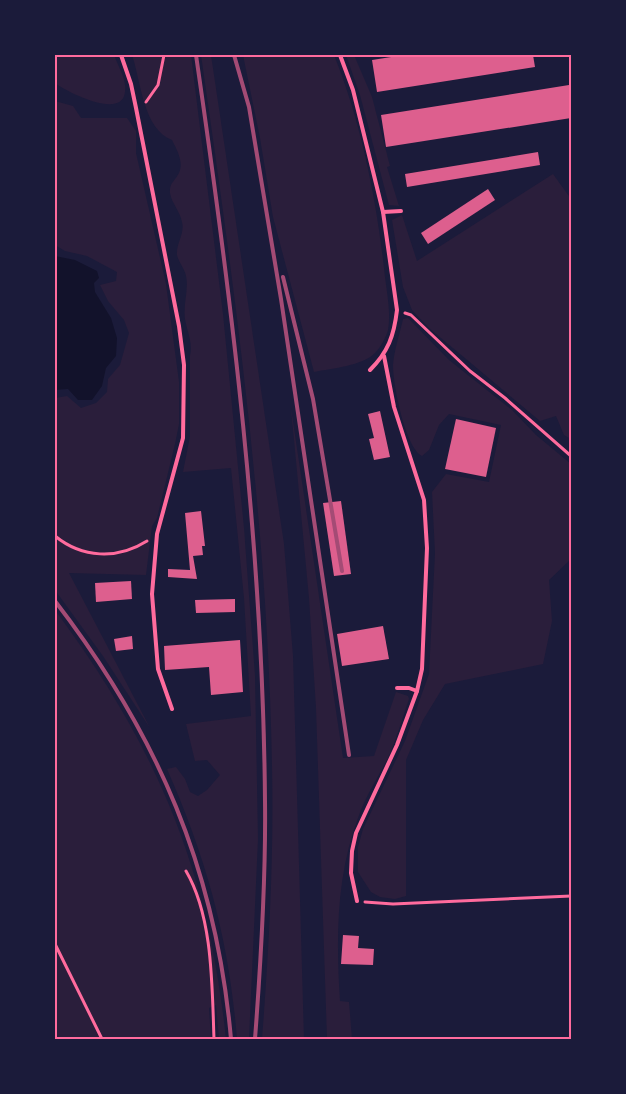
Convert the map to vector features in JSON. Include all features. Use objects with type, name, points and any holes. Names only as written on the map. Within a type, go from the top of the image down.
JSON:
[{"type":"lane","points":[[121,55],[131,84],[136,108],[179,326],[184,365],[183,438],[157,534],[152,594],[158,669],[172,708]]},
{"type":"lane","points":[[340,55],[353,90],[384,212],[397,310],[396,325],[384,356],[370,370]]},
{"type":"lane","points":[[384,212],[401,211]]},
{"type":"lane","points":[[357,901],[351,873],[352,851],[356,833],[397,745],[417,691],[422,669],[427,525],[424,500],[394,407],[384,356]]},
{"type":"lane","points":[[397,688],[409,688],[417,691]]},
{"type":"path","points":[[136,108],[148,101],[154,94],[158,85],[164,55]]},
{"type":"path","points":[[397,310],[411,315],[470,371],[505,398],[571,456]]},
{"type":"path","points":[[55,536],[64,543],[88,554],[116,554],[138,546],[157,534]]},
{"type":"path","points":[[186,871],[195,886],[204,922],[214,1039]]},
{"type":"path","points":[[357,901],[393,904],[571,896]]},
{"type":"path","points":[[55,944],[102,1039]]},
{"type":"shaded area","points":[[55,55],[114,55],[125,83],[125,92],[122,100],[114,104],[93,101],[55,83]]},
{"type":"shaded area","points":[[132,55],[191,55],[223,314],[244,528],[255,676],[258,839],[249,1039],[237,1039],[228,968],[214,901],[194,836],[167,769],[176,767],[185,779],[190,792],[198,796],[207,790],[220,775],[207,760],[195,761],[186,724],[251,716],[244,598],[231,468],[183,472],[190,436],[191,346],[185,319],[186,276],[177,255],[183,226],[180,214],[170,193],[171,184],[179,173],[181,165],[178,152],[172,140],[162,134],[149,115],[144,103]]},
{"type":"shaded area","points":[[201,55],[211,55],[284,544],[293,656],[304,1039],[262,1039],[267,971],[272,834],[272,766],[264,588],[248,410],[226,232]]},
{"type":"shaded area","points":[[243,55],[334,55],[353,109],[367,164],[378,221],[388,303],[389,323],[386,336],[375,353],[363,361],[314,372],[273,217],[260,138]]},
{"type":"shaded area","points":[[346,55],[354,55],[372,97],[390,166],[387,167],[399,206],[389,205],[360,95]]},
{"type":"shaded area","points":[[55,101],[73,106],[81,118],[127,118],[136,131],[136,153],[166,284],[179,382],[179,424],[157,518],[152,526],[146,575],[69,573],[150,728],[103,656],[55,590],[55,398],[67,396],[81,408],[96,403],[107,392],[108,379],[120,365],[129,333],[124,320],[108,301],[100,285],[116,281],[117,272],[87,256],[65,251],[55,245]]},
{"type":"shaded area","points":[[553,174],[571,199],[571,439],[564,435],[556,416],[540,421],[429,328],[412,310],[403,287],[392,220],[402,215],[417,261]]},
{"type":"shaded area","points":[[55,256],[75,260],[97,271],[99,278],[94,283],[95,292],[111,318],[117,338],[116,356],[106,368],[102,386],[92,400],[78,400],[68,389],[55,390]]},
{"type":"shaded area","points":[[408,318],[449,360],[512,410],[536,435],[571,464],[571,559],[549,580],[552,621],[543,664],[445,684],[423,720],[406,760],[406,896],[395,899],[380,897],[371,892],[358,872],[358,847],[363,829],[405,741],[429,674],[435,553],[432,492],[446,474],[489,482],[501,425],[449,414],[439,425],[429,450],[422,456],[416,450],[410,441],[401,414],[393,365],[403,319]]},
{"type":"shaded area","points":[[291,408],[343,758],[374,756],[396,692],[408,696],[409,699],[387,760],[361,810],[345,863],[339,908],[338,955],[340,1001],[349,1002],[352,1039],[327,1039],[316,708],[309,598]]},
{"type":"shaded area","points":[[55,610],[91,661],[122,711],[149,761],[172,812],[191,865],[206,919],[218,977],[226,1039],[219,1039],[216,1005],[209,1008],[211,1039],[55,1039]]},
{"type":"building","points":[[404,55],[533,55],[535,67],[377,92],[372,60]]},
{"type":"building","points":[[569,85],[571,118],[386,147],[381,115]]},
{"type":"building","points":[[538,152],[540,165],[407,187],[405,174]]},
{"type":"building","points":[[488,189],[495,200],[428,244],[421,233]]},
{"type":"building","points":[[380,411],[390,457],[374,460],[369,439],[374,438],[368,414]]},
{"type":"building","points":[[456,419],[496,428],[486,477],[445,469]]},
{"type":"building","points":[[341,501],[351,574],[334,576],[323,503]]},
{"type":"building","points":[[201,511],[205,546],[202,546],[203,555],[193,556],[197,579],[168,577],[168,569],[190,570],[185,513]]},
{"type":"building","points":[[131,581],[132,599],[96,602],[95,583]]},
{"type":"building","points":[[235,599],[235,612],[196,613],[195,600]]},
{"type":"building","points":[[383,626],[389,659],[342,666],[337,634]]},
{"type":"building","points":[[132,636],[133,649],[116,651],[114,639]]},
{"type":"building","points":[[240,640],[243,692],[211,695],[209,667],[165,670],[164,646]]},
{"type":"building","points":[[343,935],[359,936],[358,948],[374,949],[373,965],[341,964]]},
{"type":"railway","points":[[196,55],[233,334],[252,520],[258,614],[263,707],[265,860],[255,1039]]},
{"type":"railway","points":[[234,55],[249,107],[281,299],[349,755]]},
{"type":"railway","points":[[283,277],[313,399],[342,571]]},
{"type":"railway","points":[[55,601],[92,651],[124,702],[152,754],[176,807],[196,861],[212,918],[223,977],[231,1039]]}]
